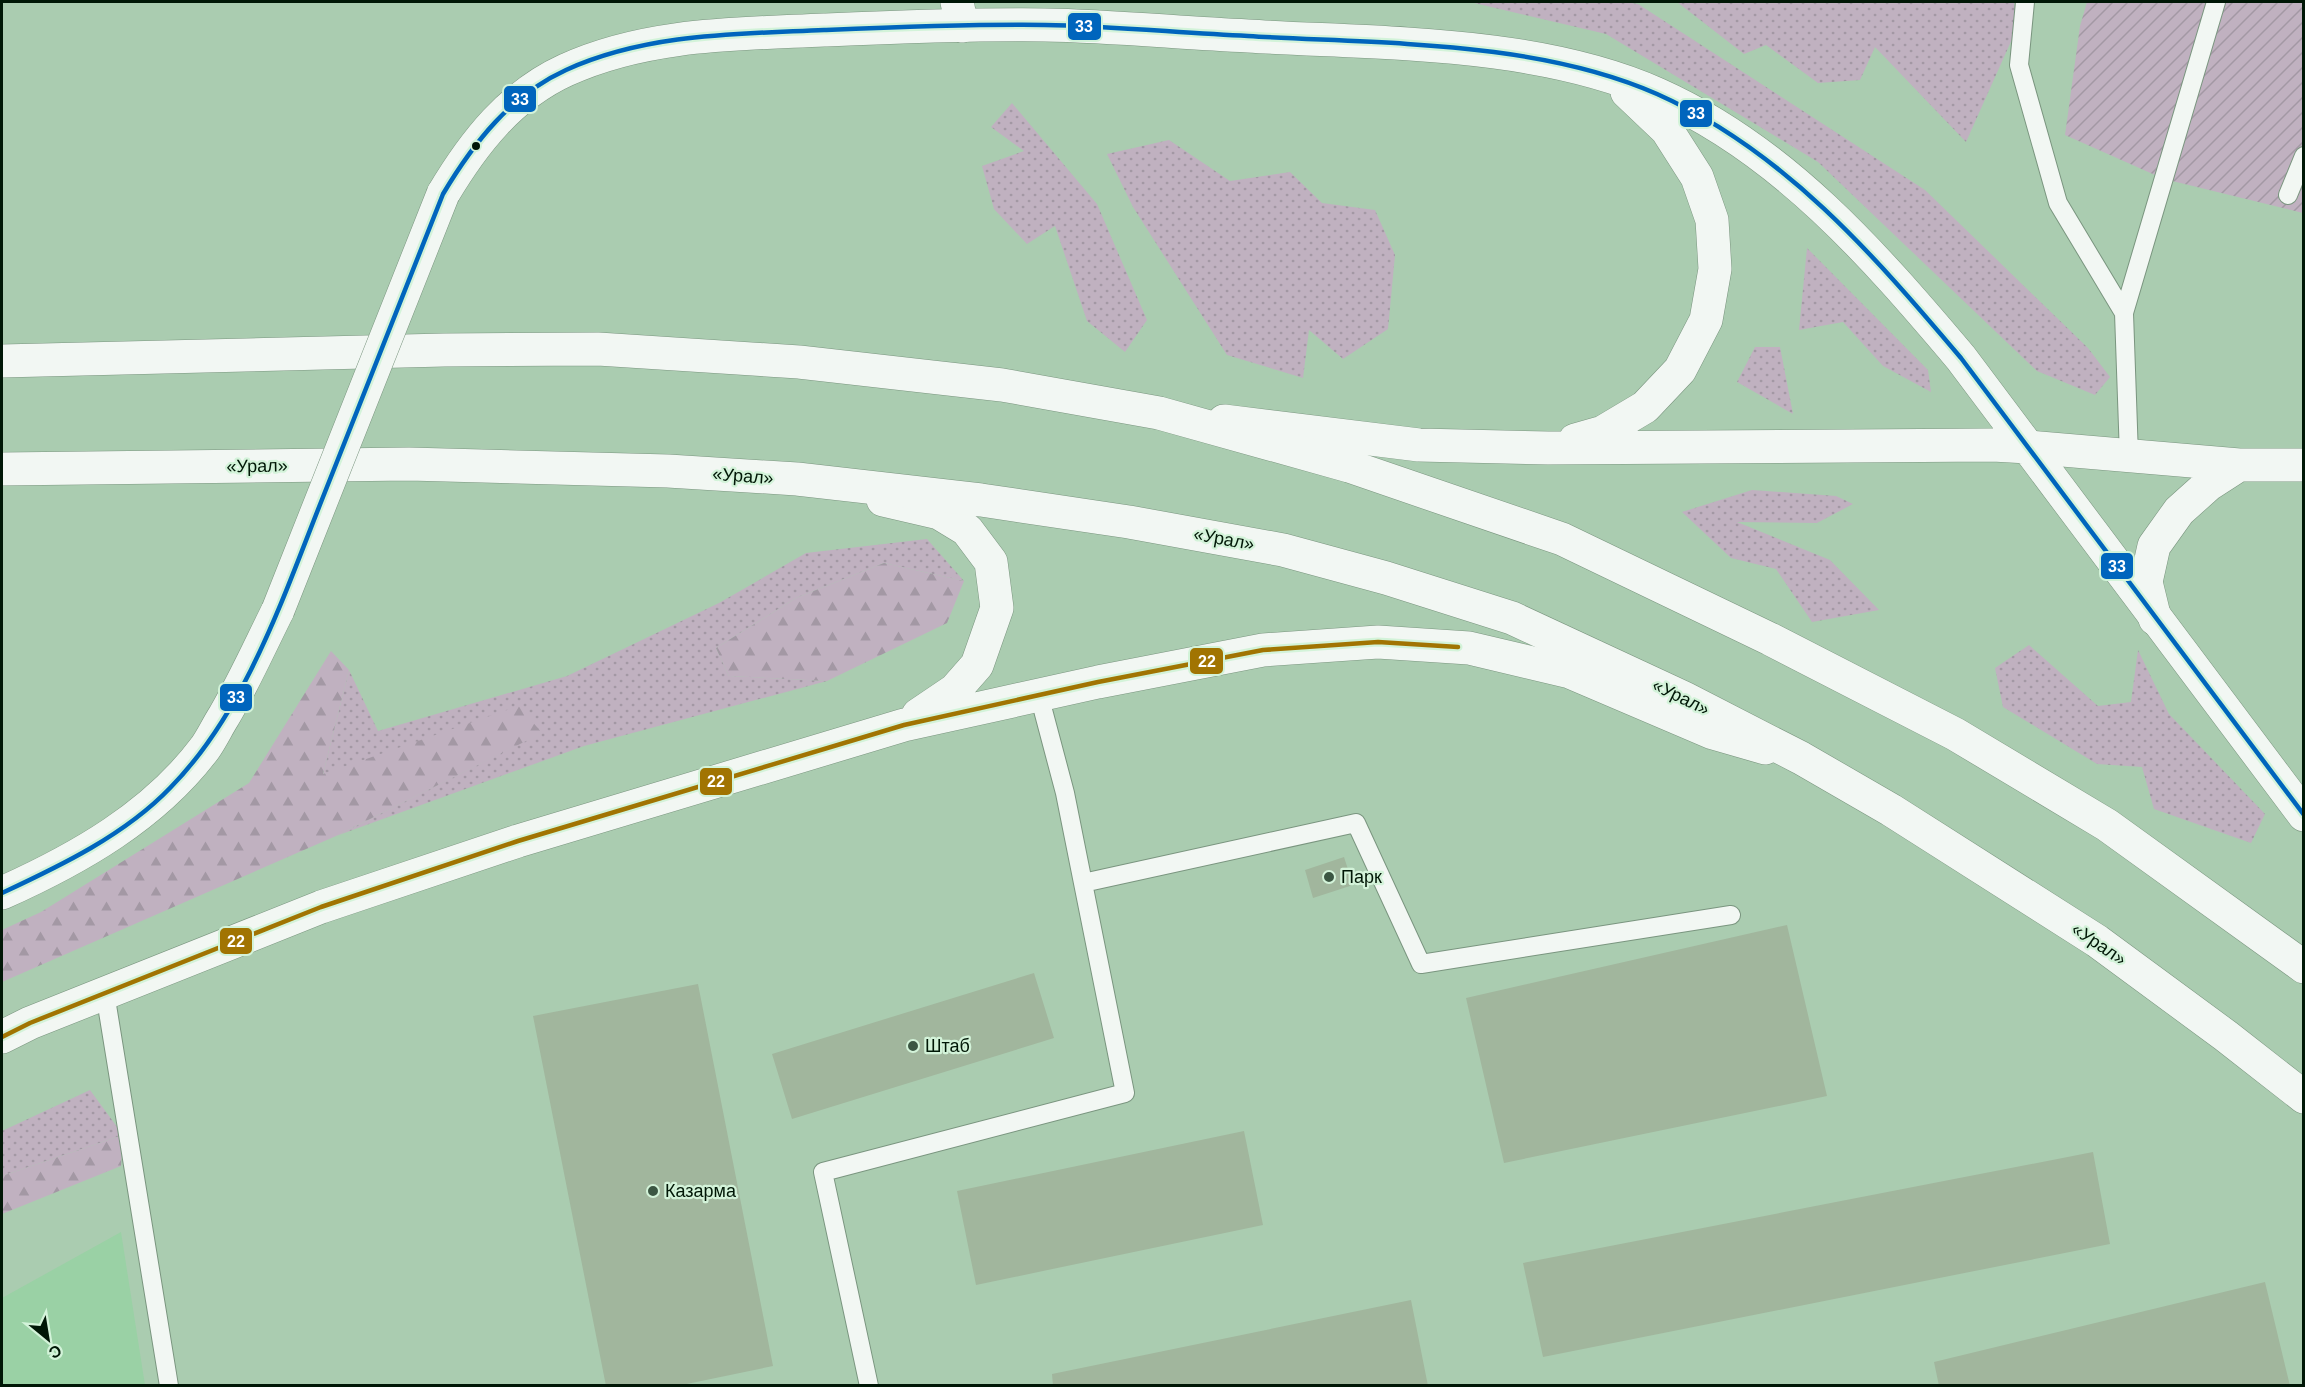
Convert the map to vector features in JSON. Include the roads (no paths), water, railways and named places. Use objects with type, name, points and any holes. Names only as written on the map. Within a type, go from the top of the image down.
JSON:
[{"type":"main road","points":[[2,892],[83,852],[126,825],[170,789],[206,747],[243,683],[278,610],[443,194],[466,155],[492,123],[528,93],[564,70],[611,53],[680,38],[960,14],[1046,25],[1428,47],[1528,56],[1594,72],[1656,94],[1709,122],[1780,169],[1844,226],[1909,297],[1961,358],[2304,815]]},
{"type":"main road","points":[[1548,448],[1603,432],[1645,407],[1680,370],[1706,320],[1715,269],[1712,220],[1697,177],[1667,130],[1632,95],[1594,72]]},
{"type":"main road","points":[[2,361],[598,349],[799,362],[1002,385],[1159,413],[1419,445],[1548,448],[1993,445],[2239,465],[2304,465]]},
{"type":"main road","points":[[1159,413],[1349,466],[1562,539],[1760,634],[1955,734],[2107,825],[2304,968]]},
{"type":"main road","name":"«Урал»","points":[[2,469],[409,464],[669,471],[797,479],[981,500],[1129,522],[1283,550],[1386,578],[1512,618],[1684,698],[1801,758],[1891,810],[2097,941],[2304,1097]]},
{"type":"main road","points":[[2155,619],[2146,582],[2154,546],[2178,511],[2208,485],[2239,465]]},
{"type":"main road","points":[[797,479],[939,513],[967,530],[991,562],[997,608],[977,665],[955,690],[904,725]]},
{"type":"main road","points":[[2,1037],[105,993],[321,907],[518,841],[904,725],[1039,695],[1263,651],[1378,642],[1469,648],[1570,672],[1713,734],[1801,758]]},
{"type":"lane","points":[[2025,2],[2019,65],[2058,203],[2124,313]]},
{"type":"lane","points":[[2130,456],[2124,313],[2216,2]]},
{"type":"lane","points":[[2288,195],[2304,156]]},
{"type":"lane","points":[[869,1386],[823,1172],[1125,1093],[1065,793],[1039,695]]},
{"type":"lane","points":[[1083,883],[1356,823],[1421,964],[1731,915]]},
{"type":"lane","points":[[105,993],[169,1386]]},
{"type":"place","name":"Парк","points":[[1329,877]]},
{"type":"place","name":"Штаб","points":[[913,1046]]},
{"type":"place","name":"Казарма","points":[[653,1191]]}]
